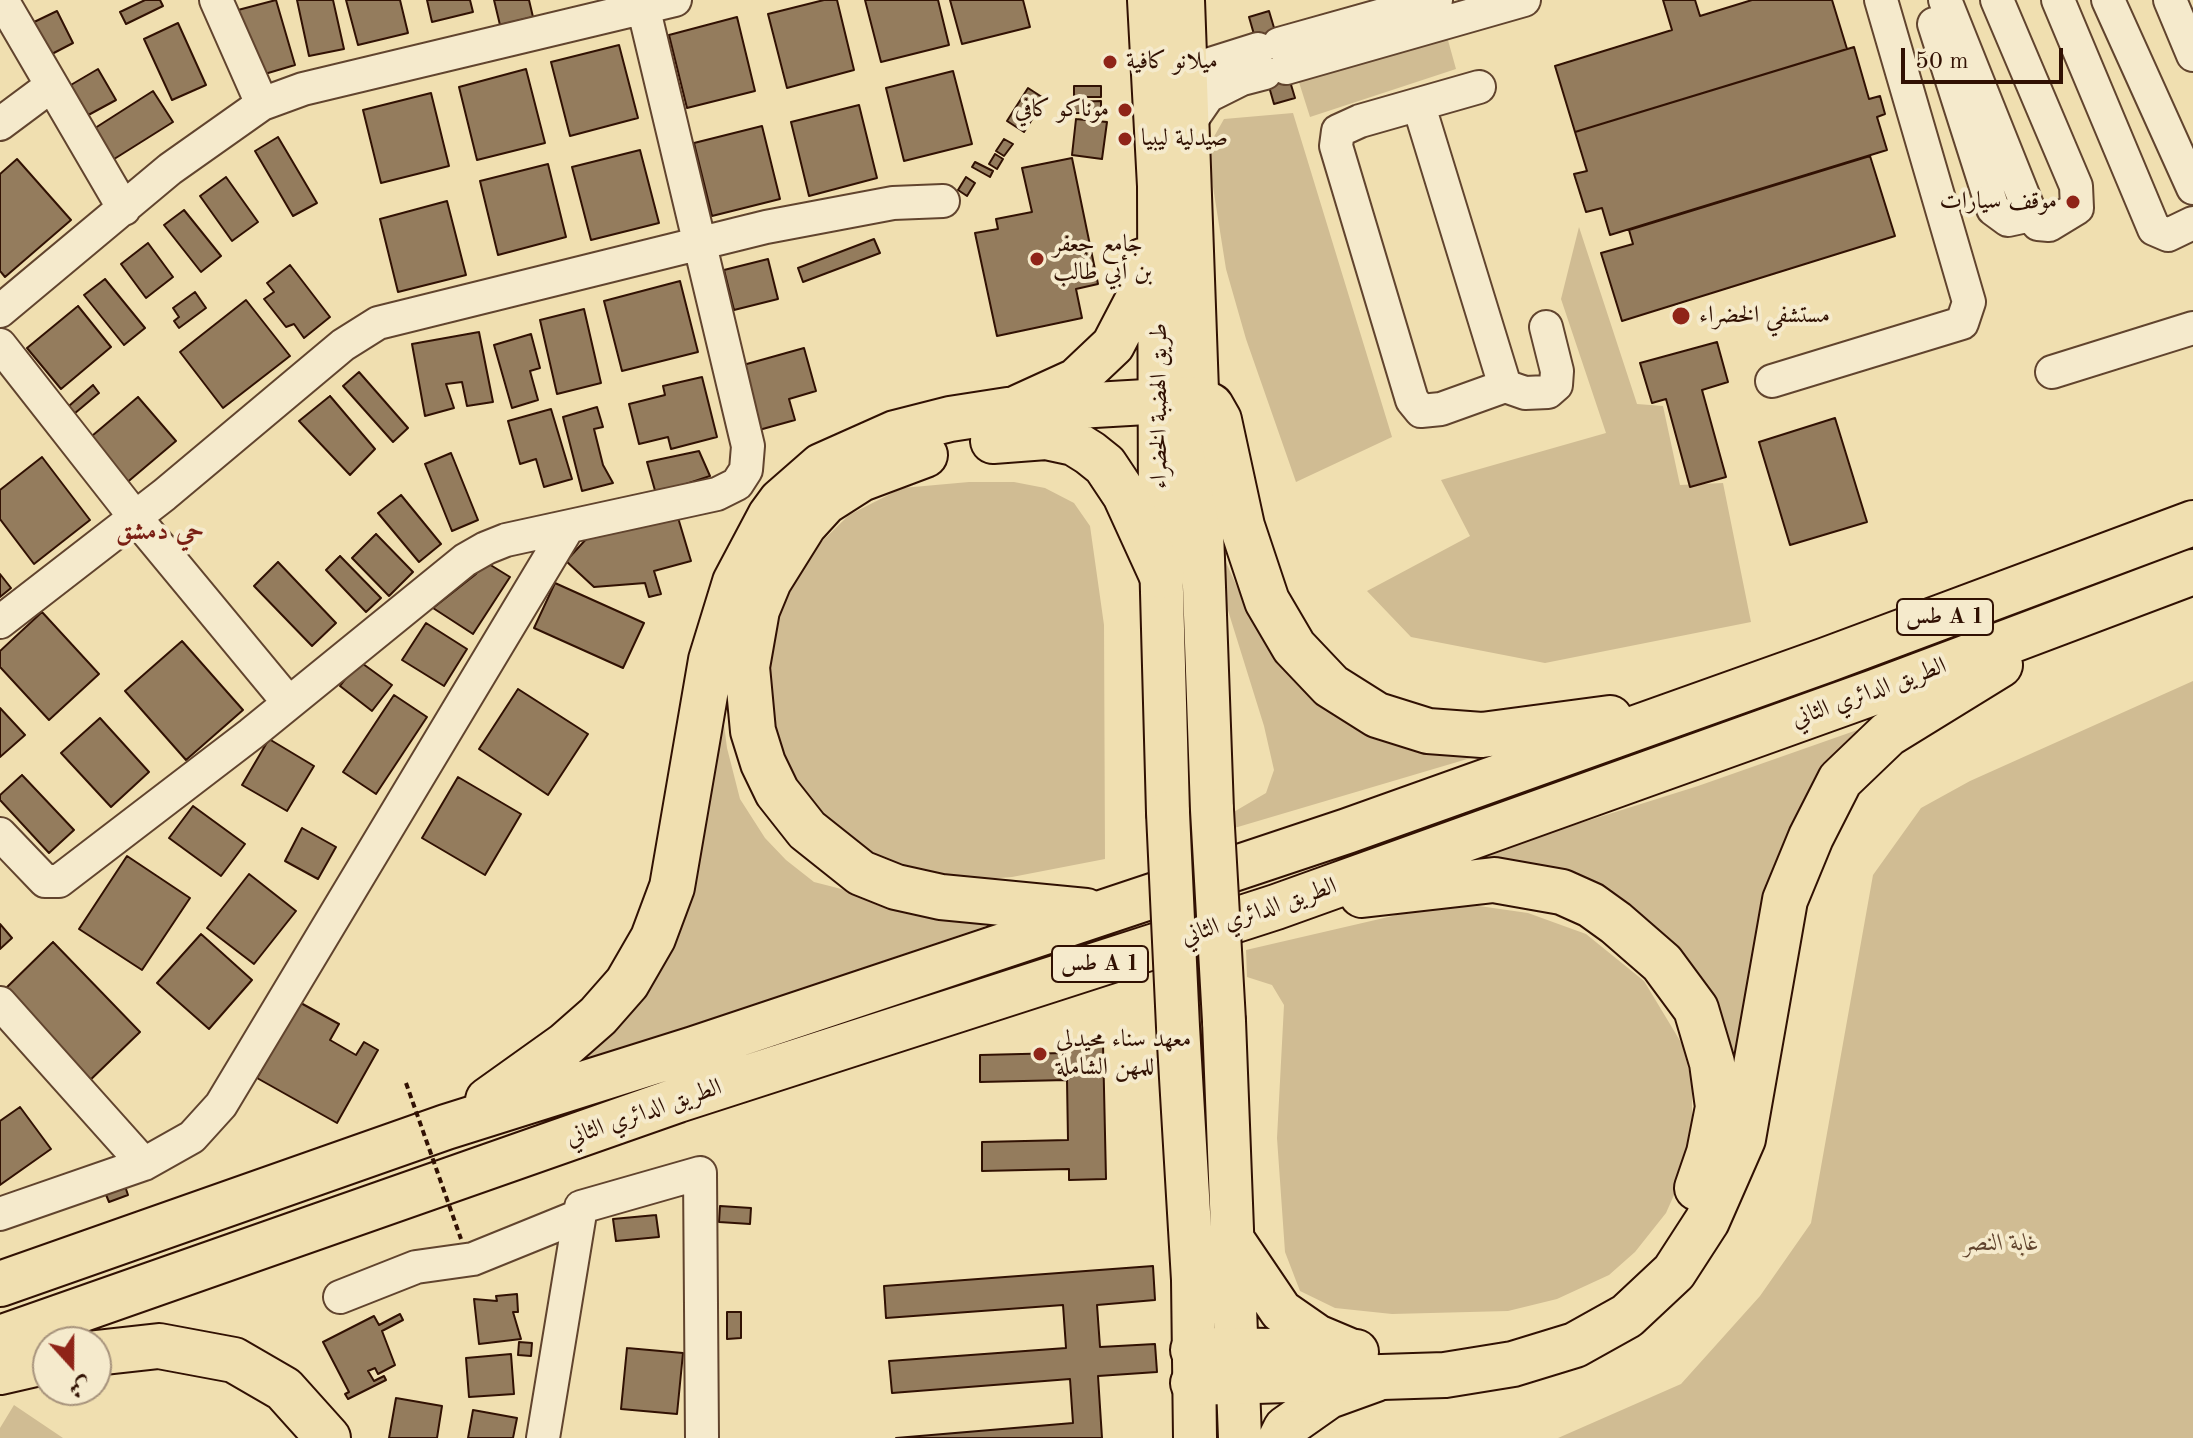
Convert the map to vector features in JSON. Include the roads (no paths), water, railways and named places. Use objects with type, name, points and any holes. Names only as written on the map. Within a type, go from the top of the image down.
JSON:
[{"type":"highway","points":[[446,1127],[527,1073],[587,1026],[627,983],[653,938],[672,887],[711,660],[735,582],[781,501],[814,471],[855,448],[950,419],[1008,410],[1179,400],[1211,406],[1219,420],[1242,526],[1267,601],[1294,647],[1331,686],[1377,715],[1428,731],[1482,735],[1696,707]]},
{"type":"highway","points":[[1104,913],[941,897],[896,887],[861,873],[832,853],[794,815],[763,763],[749,704],[749,640],[769,581],[804,525],[825,502],[881,470],[932,452],[994,441],[1046,437],[1074,443],[1105,465],[1125,495],[1162,576]]},
{"type":"highway","name":"الطريق الدائري الثاني","points":[[0,1284],[446,1127],[1104,913],[1696,707],[2193,523]]},
{"type":"highway","name":"الطريق الدائري الثاني","points":[[0,1338],[678,1100],[1276,907],[2193,572]]},
{"type":"highway","points":[[1214,1367],[1366,1366],[1445,1375],[1513,1364],[1575,1345],[1627,1316],[1674,1272],[1707,1221],[1743,1139],[1785,900],[1811,837],[1840,780],[1888,734],[2087,612]]},
{"type":"highway","points":[[1276,907],[1494,880],[1562,892],[1603,914],[1662,963],[1696,1009],[1712,1063],[1718,1107],[1709,1153],[1691,1203],[1662,1246],[1620,1289],[1565,1321],[1507,1339],[1366,1366]]},
{"type":"highway","points":[[112,1351],[159,1346],[234,1360],[284,1389],[328,1438]]},
{"type":"highway","points":[[0,1372],[32,1365]]},
{"type":"main road","name":"طريق الهضبة الخضراء","points":[[1149,0],[1169,77],[1179,400],[1212,810],[1224,1021],[1234,1241],[1214,1367]]},
{"type":"main road","name":"طريق الهضبة الخضراء","points":[[1169,77],[1183,0]]},
{"type":"main road","points":[[1008,410],[1076,380],[1102,358],[1119,334],[1140,287],[1172,132]]},
{"type":"main road","name":"طريق الهضبة الخضراء","points":[[1179,400],[1162,576],[1168,813],[1193,1280],[1214,1367]]},
{"type":"main road","points":[[1234,1241],[1281,1311],[1366,1366],[1285,1428],[1280,1438]]},
{"type":"main road","points":[[1195,1438],[1214,1367]]},
{"type":"main road","points":[[1214,1367],[1240,1438]]},
{"type":"street","points":[[2,0],[124,209]]},
{"type":"street","points":[[216,0],[262,104]]},
{"type":"street","points":[[1169,77],[1272,58],[1524,0]]},
{"type":"street","points":[[1772,381],[1962,323],[1969,302],[1881,0]]},
{"type":"street","points":[[1926,0],[1993,209],[2008,220],[2031,215]]},
{"type":"street","points":[[1945,0],[2031,215],[2038,224],[2049,225],[2067,217],[2077,208],[2076,186],[1997,0]]},
{"type":"street","points":[[2058,0],[2154,229],[2168,235],[2193,223]]},
{"type":"street","points":[[2108,0],[2193,188]]},
{"type":"street","points":[[2170,0],[2193,55]]},
{"type":"street","points":[[0,311],[170,169],[262,104],[303,89],[665,2],[697,244],[748,446],[746,470],[737,484],[717,494],[506,540],[465,560],[289,703],[59,881],[45,881],[0,834]]},
{"type":"street","points":[[1172,132],[1208,96],[1242,79],[1272,58],[1421,2]]},
{"type":"street","points":[[0,124],[51,86]]},
{"type":"street","points":[[1479,87],[1349,126],[1338,131],[1336,146],[1412,400],[1421,411],[1441,409],[1505,386],[1525,393],[1548,392],[1556,385],[1557,371],[1546,327]]},
{"type":"street","points":[[1419,106],[1505,386]]},
{"type":"street","points":[[0,622],[135,517],[343,345],[378,323],[697,244],[893,203],[943,201]]},
{"type":"street","points":[[2052,372],[2193,328]]},
{"type":"street","points":[[0,345],[135,517],[289,703]]},
{"type":"street","points":[[0,1214],[144,1164],[192,1137],[221,1105],[567,529]]},
{"type":"street","points":[[0,1003],[144,1164]]},
{"type":"street","points":[[543,1438],[581,1207],[700,1173],[702,1438]]},
{"type":"street","points":[[340,1297],[416,1267],[473,1259],[579,1216]]},
{"type":"place","name":"ميلانو كافية","points":[[1110,62]]},
{"type":"place","name":"موناكو كافي","points":[[1125,110]]},
{"type":"place","name":"صيدلية ليبيا","points":[[1125,139]]},
{"type":"place","name":"موقف سيارات","points":[[2073,202]]},
{"type":"place","name":"جامع جعفر بن أبي طالب","points":[[1037,259]]},
{"type":"place","name":"مستشفي الخضراء","points":[[1681,316]]},
{"type":"place","name":"معهد سناء محيدلي للمهن الشاملة","points":[[1040,1054]]},
{"type":"district","name":"حي دمشق","points":[[160,532]]},
{"type":"park label","name":"غابة النصر","points":[[2001,1244]]}]
